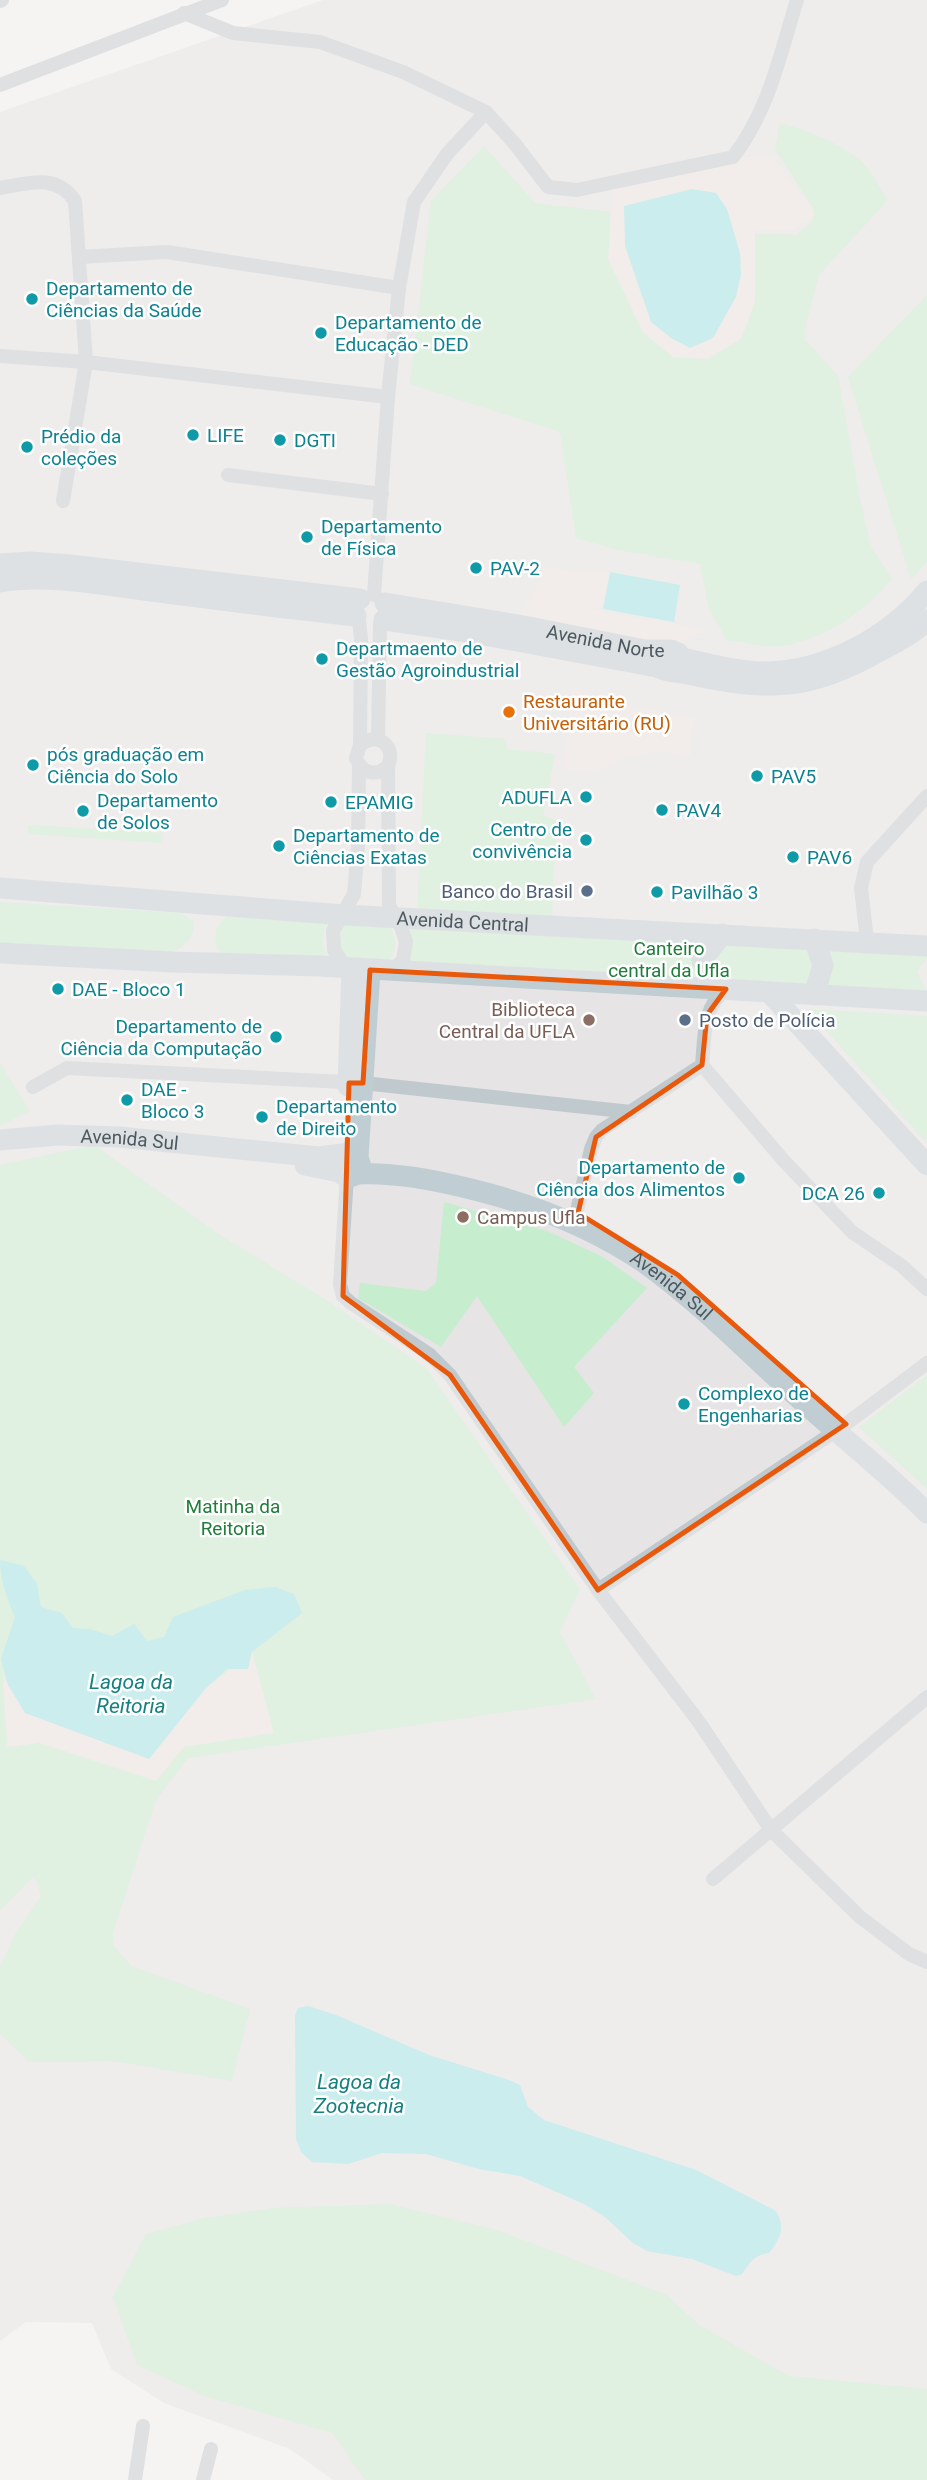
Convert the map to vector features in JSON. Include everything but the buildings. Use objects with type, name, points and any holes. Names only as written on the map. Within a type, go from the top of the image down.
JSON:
[{"type":"street","points":[[0,85],[222,0]]},
{"type":"street","points":[[184,13],[233,33],[320,42],[403,72],[486,112],[548,187],[577,190],[733,156],[750,135],[766,100],[797,0]]},
{"type":"street","points":[[378,739],[371,611],[399,288],[414,202],[447,153],[486,112]]},
{"type":"street","points":[[0,188],[44,181],[66,188],[75,201],[86,362],[63,500]]},
{"type":"street","points":[[79,257],[167,252],[399,288]]},
{"type":"street","points":[[0,356],[86,362],[388,397]]},
{"type":"street","points":[[228,475],[382,494]]},
{"type":"street","name":"Avenida Norte","points":[[0,564],[30,562],[70,565],[371,611]]},
{"type":"street","name":"Avenida Norte","points":[[0,582],[20,579],[73,581],[524,626],[645,650],[668,662],[762,672],[788,670],[836,657],[921,614]]},
{"type":"street","points":[[371,611],[361,638],[360,745],[357,751],[358,846],[354,894],[344,915],[335,925],[333,941],[334,950],[356,969],[356,1083],[340,1284],[343,1296],[429,1354],[450,1375],[598,1590],[699,1722],[771,1830],[860,1917],[909,1954],[927,1962]]},
{"type":"street","points":[[360,745],[368,739],[378,739],[390,748],[391,754],[388,766],[388,905],[401,927],[406,948],[403,960],[393,970]]},
{"type":"street","points":[[359,765],[367,772],[373,773],[388,766]]},
{"type":"street","points":[[867,941],[861,888],[867,862],[927,796]]},
{"type":"street","name":"Avenida Central","points":[[0,888],[344,915],[927,946]]},
{"type":"street","points":[[721,988],[702,960],[722,934]]},
{"type":"street","points":[[814,939],[823,965],[814,995]]},
{"type":"street","points":[[0,953],[393,970],[927,1001]]},
{"type":"street","points":[[721,988],[707,1015],[702,1065],[784,1161],[852,1231],[902,1266],[927,1289]]},
{"type":"street","points":[[769,992],[927,1165]]},
{"type":"street","points":[[576,1219],[591,1149],[602,1130],[702,1065]]},
{"type":"street","points":[[33,1087],[67,1068],[356,1083],[631,1112]]},
{"type":"street","name":"Avenida Sul","points":[[0,1140],[43,1135],[119,1137],[320,1157],[453,1184],[576,1219],[645,1263],[841,1427],[927,1493]]},
{"type":"street","name":"Avenida Sul","points":[[0,1151],[31,1146],[94,1145],[320,1167],[349,1164]]},
{"type":"street","points":[[598,1590],[841,1427],[927,1363]]},
{"type":"street","name":"Avenida Sul","points":[[841,1427],[927,1513]]},
{"type":"street","points":[[713,1879],[927,1697]]},
{"type":"street","points":[[135,2480],[143,2426]]},
{"type":"street","points":[[202,2480],[211,2449]]},
{"type":"highlighted area","points":[[370,970],[726,989],[707,1015],[702,1065],[596,1137],[578,1213],[678,1275],[846,1424],[598,1590],[450,1375],[343,1296],[349,1083],[363,1083]]},
{"type":"shaded area","name":"Campus Ufla","points":[[323,0],[927,0],[927,2480],[333,2480],[290,2449],[164,2403],[111,2369],[92,2323],[26,2322],[0,2341],[0,112]]},
{"type":"green space","points":[[780,123],[824,138],[845,149],[867,167],[888,200],[819,275],[806,324],[805,340],[838,375],[871,546],[892,579],[857,613],[829,630],[782,646],[762,646],[727,640],[709,609],[700,564],[618,550],[576,538],[560,432],[410,384],[431,201],[484,146],[535,203],[610,212],[609,259],[643,332],[673,357],[708,359],[741,339],[751,233],[796,235],[810,224],[814,213],[775,149]]},
{"type":"green space","points":[[927,295],[927,562],[911,579],[848,377]]},
{"type":"green space","points":[[426,733],[506,739],[507,749],[555,754],[543,815],[556,820],[552,920],[417,914]]},
{"type":"green space","points":[[28,825],[163,833],[161,843],[28,834]]},
{"type":"green space","points":[[0,902],[181,913],[193,921],[193,931],[186,943],[174,952],[0,945]]},
{"type":"green space","points":[[227,916],[329,920],[323,941],[325,952],[332,962],[229,956],[217,949],[216,939],[216,931]]},
{"type":"green space","points":[[346,923],[390,926],[395,946],[386,964],[349,963],[339,945],[340,928]]},
{"type":"green space","name":"Canteiro central da Ufla","points":[[405,928],[711,939],[710,984],[405,965],[412,946]]},
{"type":"green space","points":[[723,940],[809,945],[818,970],[810,991],[719,984],[706,959]]},
{"type":"green space","points":[[819,945],[927,949],[927,959],[917,971],[927,993],[819,992]]},
{"type":"green space","points":[[807,1009],[927,1016],[927,1138],[924,1140]]},
{"type":"green space","points":[[0,1063],[30,1111],[0,1126]]},
{"type":"green space","name":"Matinha da Reitoria","points":[[94,1145],[220,1235],[328,1301],[426,1368],[580,1589],[560,1632],[596,1699],[188,1758],[156,1800],[113,1933],[114,1946],[131,1966],[250,2009],[232,2081],[114,2061],[29,2062],[0,2034],[0,1966],[16,1933],[41,1896],[37,1881],[32,1878],[0,1911],[0,1165]]},
{"type":"green space","points":[[444,1202],[547,1231],[603,1257],[647,1288],[574,1367],[594,1393],[564,1427],[477,1296],[441,1347],[358,1298],[360,1283],[426,1291],[436,1283]]},
{"type":"green space","points":[[927,1375],[927,1489],[859,1427]]},
{"type":"green space","points":[[389,2204],[497,2230],[667,2295],[699,2325],[789,2376],[927,2389],[927,2480],[365,2480],[332,2433],[207,2397],[137,2365],[113,2297],[146,2234],[205,2218],[272,2208]]},
{"type":"sand","points":[[733,157],[773,157],[815,214],[794,230],[755,230],[755,302],[741,339],[702,359],[673,357],[643,332],[608,259],[613,187]]},
{"type":"sand","points":[[548,566],[571,571],[610,572],[603,609],[568,605],[708,630],[675,645],[518,617]]},
{"type":"sand","points":[[573,685],[600,700],[695,719],[691,756],[659,751],[625,758],[598,771],[563,769]]},
{"type":"sand","points":[[252,1652],[274,1733],[184,1747],[156,1781],[40,1743],[7,1747],[3,1675],[26,1713],[149,1759],[206,1688]]},
{"type":"water","points":[[692,189],[716,193],[727,209],[740,253],[741,274],[736,297],[713,338],[690,348],[671,338],[651,322],[625,246],[624,206]]},
{"type":"water","points":[[610,572],[680,585],[674,622],[603,609]]},
{"type":"water","name":"Lagoa da Reitoria","points":[[0,1560],[24,1566],[37,1584],[41,1607],[62,1613],[73,1628],[90,1629],[112,1636],[134,1624],[147,1641],[164,1637],[173,1617],[245,1590],[275,1587],[294,1594],[302,1613],[252,1652],[248,1669],[227,1669],[206,1688],[149,1759],[25,1713],[8,1685],[1,1659],[15,1617],[4,1589]]},
{"type":"water","name":"Lagoa da Zootecnia","points":[[308,2006],[336,2015],[429,2055],[520,2085],[528,2107],[544,2120],[696,2170],[776,2211],[781,2223],[779,2238],[769,2253],[756,2257],[742,2274],[736,2276],[692,2259],[647,2251],[633,2243],[605,2217],[584,2204],[520,2176],[479,2169],[426,2154],[382,2153],[348,2164],[312,2162],[301,2152],[296,2139],[295,2015],[298,2008]]},
{"type":"place","name":"Departamento de Ciências da Saúde","points":[[32,299]]},
{"type":"place","name":"Departamento de Educação - DED","points":[[321,333]]},
{"type":"place","name":"LIFE","points":[[193,435]]},
{"type":"place","name":"DGTI","points":[[280,440]]},
{"type":"place","name":"Prédio da coleções","points":[[27,447]]},
{"type":"place","name":"Departamento de Física","points":[[307,537]]},
{"type":"place","name":"PAV-2","points":[[476,568]]},
{"type":"place","name":"Departmaento de Gestão Agroindustrial","points":[[322,659]]},
{"type":"place","name":"Restaurante Universitário (RU)","points":[[509,712]]},
{"type":"place","name":"pós graduação em Ciência do Solo","points":[[33,765]]},
{"type":"place","name":"PAV5","points":[[757,776]]},
{"type":"place","name":"ADUFLA","points":[[586,797]]},
{"type":"place","name":"EPAMIG","points":[[331,802]]},
{"type":"place","name":"PAV4","points":[[662,810]]},
{"type":"place","name":"Departamento de Solos","points":[[83,811]]},
{"type":"place","name":"Centro de convivência","points":[[586,840]]},
{"type":"place","name":"Departamento de Ciências Exatas","points":[[279,846]]},
{"type":"place","name":"PAV6","points":[[793,857]]},
{"type":"place","name":"Banco do Brasil","points":[[587,891]]},
{"type":"place","name":"Pavilhão 3","points":[[657,892]]},
{"type":"place","name":"DAE - Bloco 1","points":[[58,989]]},
{"type":"place","name":"Biblioteca Central da UFLA","points":[[589,1020]]},
{"type":"place","name":"Posto de Polícia","points":[[685,1020]]},
{"type":"place","name":"Departamento de Ciência da Computação","points":[[276,1037]]},
{"type":"place","name":"DAE - Bloco 3","points":[[127,1100]]},
{"type":"place","name":"Departamento de Direito","points":[[262,1117]]},
{"type":"place","name":"Departamento de Ciência dos Alimentos","points":[[739,1178]]},
{"type":"place","name":"DCA 26","points":[[879,1193]]},
{"type":"place","name":"Campus Ufla","points":[[463,1217]]},
{"type":"place","name":"Complexo de Engenharias","points":[[684,1404]]}]
